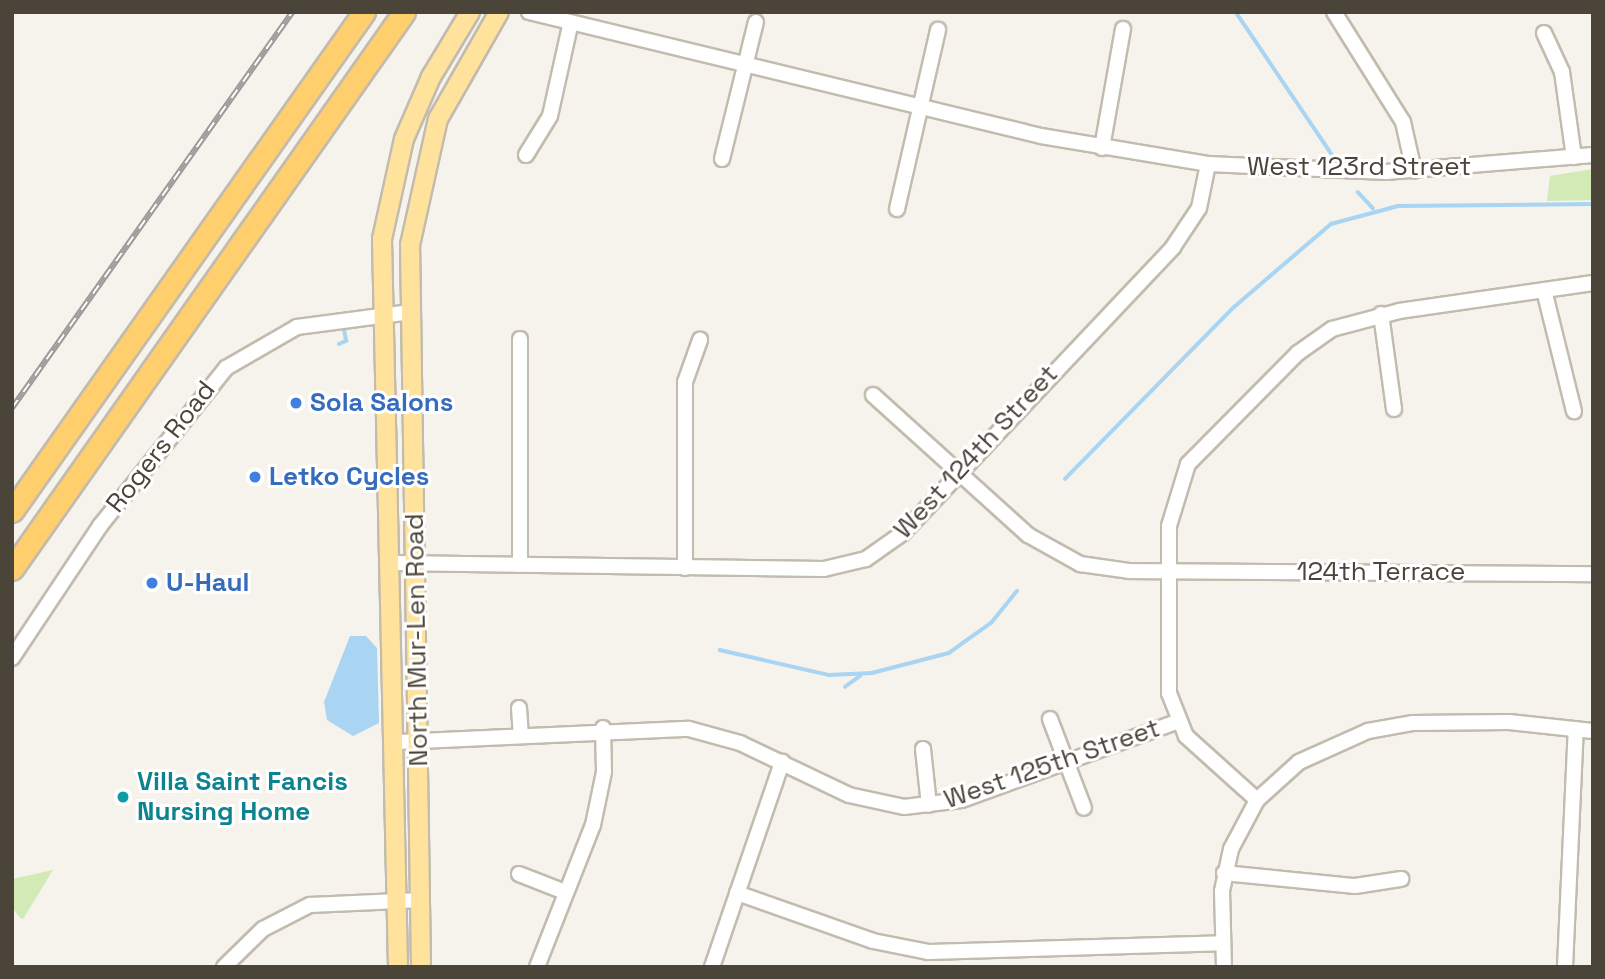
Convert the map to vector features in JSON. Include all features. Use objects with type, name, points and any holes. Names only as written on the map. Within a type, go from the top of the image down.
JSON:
[{"type":"highway","points":[[12,511],[364,12]]},
{"type":"highway","points":[[12,569],[404,12]]},
{"type":"main road","name":"North Mur-Len Road","points":[[398,967],[398,742],[381,313],[390,185],[431,77],[470,12]]},
{"type":"main road","name":"North Mur-Len Road","points":[[421,967],[420,742],[411,312],[413,214],[428,151],[451,90],[499,12]]},
{"type":"street","name":"West 123rd Street","points":[[528,12],[570,26],[919,108],[1102,148],[1208,164],[1414,171],[1593,155]]},
{"type":"street","points":[[1334,12],[1403,122],[1414,171]]},
{"type":"street","points":[[722,159],[756,22]]},
{"type":"street","points":[[526,155],[550,116],[570,26]]},
{"type":"street","points":[[1102,148],[1123,29]]},
{"type":"street","points":[[897,209],[938,30]]},
{"type":"street","points":[[1544,33],[1562,72],[1574,157]]},
{"type":"street","name":"West 124th Street","points":[[393,563],[685,568],[852,564],[891,543],[1173,247],[1199,208],[1208,164]]},
{"type":"street","points":[[1257,800],[1199,751],[1179,721],[1169,693],[1168,571],[1171,503],[1197,453],[1313,340],[1343,323],[1381,314],[1593,283]]},
{"type":"street","points":[[1544,290],[1574,411]]},
{"type":"street","name":"Rogers Road","points":[[12,659],[100,526],[211,381],[258,345],[297,327],[381,313],[411,312]]},
{"type":"street","points":[[1381,314],[1394,410]]},
{"type":"street","points":[[520,339],[520,565]]},
{"type":"street","points":[[685,568],[685,382],[700,340]]},
{"type":"street","name":"124th Terrace","points":[[873,395],[958,472],[1064,557],[1110,570],[1593,574]]},
{"type":"street","points":[[519,708],[521,736]]},
{"type":"street","points":[[1050,719],[1084,808]]},
{"type":"street","name":"West 125th Street","points":[[398,742],[521,736],[603,728],[689,729],[782,762],[869,802],[929,805],[962,800],[1179,721]]},
{"type":"street","points":[[1224,967],[1224,873],[1257,800],[1299,762],[1335,743],[1413,723],[1593,731]]},
{"type":"street","points":[[537,967],[598,806],[603,728]]},
{"type":"street","points":[[1565,967],[1576,729]]},
{"type":"street","points":[[923,750],[929,805]]},
{"type":"street","points":[[712,967],[782,762]]},
{"type":"street","points":[[1224,873],[1355,886],[1401,878]]},
{"type":"street","points":[[519,874],[565,892]]},
{"type":"street","points":[[737,893],[873,941],[928,952],[1223,943]]},
{"type":"street","points":[[224,967],[262,929],[310,905],[421,900]]},
{"type":"green space","points":[[1593,169],[1593,200],[1547,201],[1550,176]]},
{"type":"green space","points":[[53,870],[23,919],[20,918],[12,907],[12,879]]},
{"type":"water","points":[[350,636],[366,636],[377,648],[379,723],[353,736],[327,720],[324,702]]},
{"type":"waterway","points":[[1236,12],[1333,156]]},
{"type":"waterway","points":[[1358,192],[1373,208]]},
{"type":"waterway","points":[[1065,479],[1233,308],[1331,224],[1398,206],[1593,204]]},
{"type":"waterway","points":[[339,344],[346,341],[344,330]]},
{"type":"waterway","points":[[720,650],[829,675],[872,673],[949,653],[991,623],[1017,591]]},
{"type":"waterway","points":[[845,687],[860,676]]},
{"type":"railway","points":[[12,408],[292,12]]},
{"type":"place","name":"Sola Salons","points":[[296,403]]},
{"type":"place","name":"Letko Cycles","points":[[255,477]]},
{"type":"place","name":"U-Haul","points":[[152,583]]},
{"type":"place","name":"Villa Saint Fancis Nursing Home","points":[[123,797]]}]
